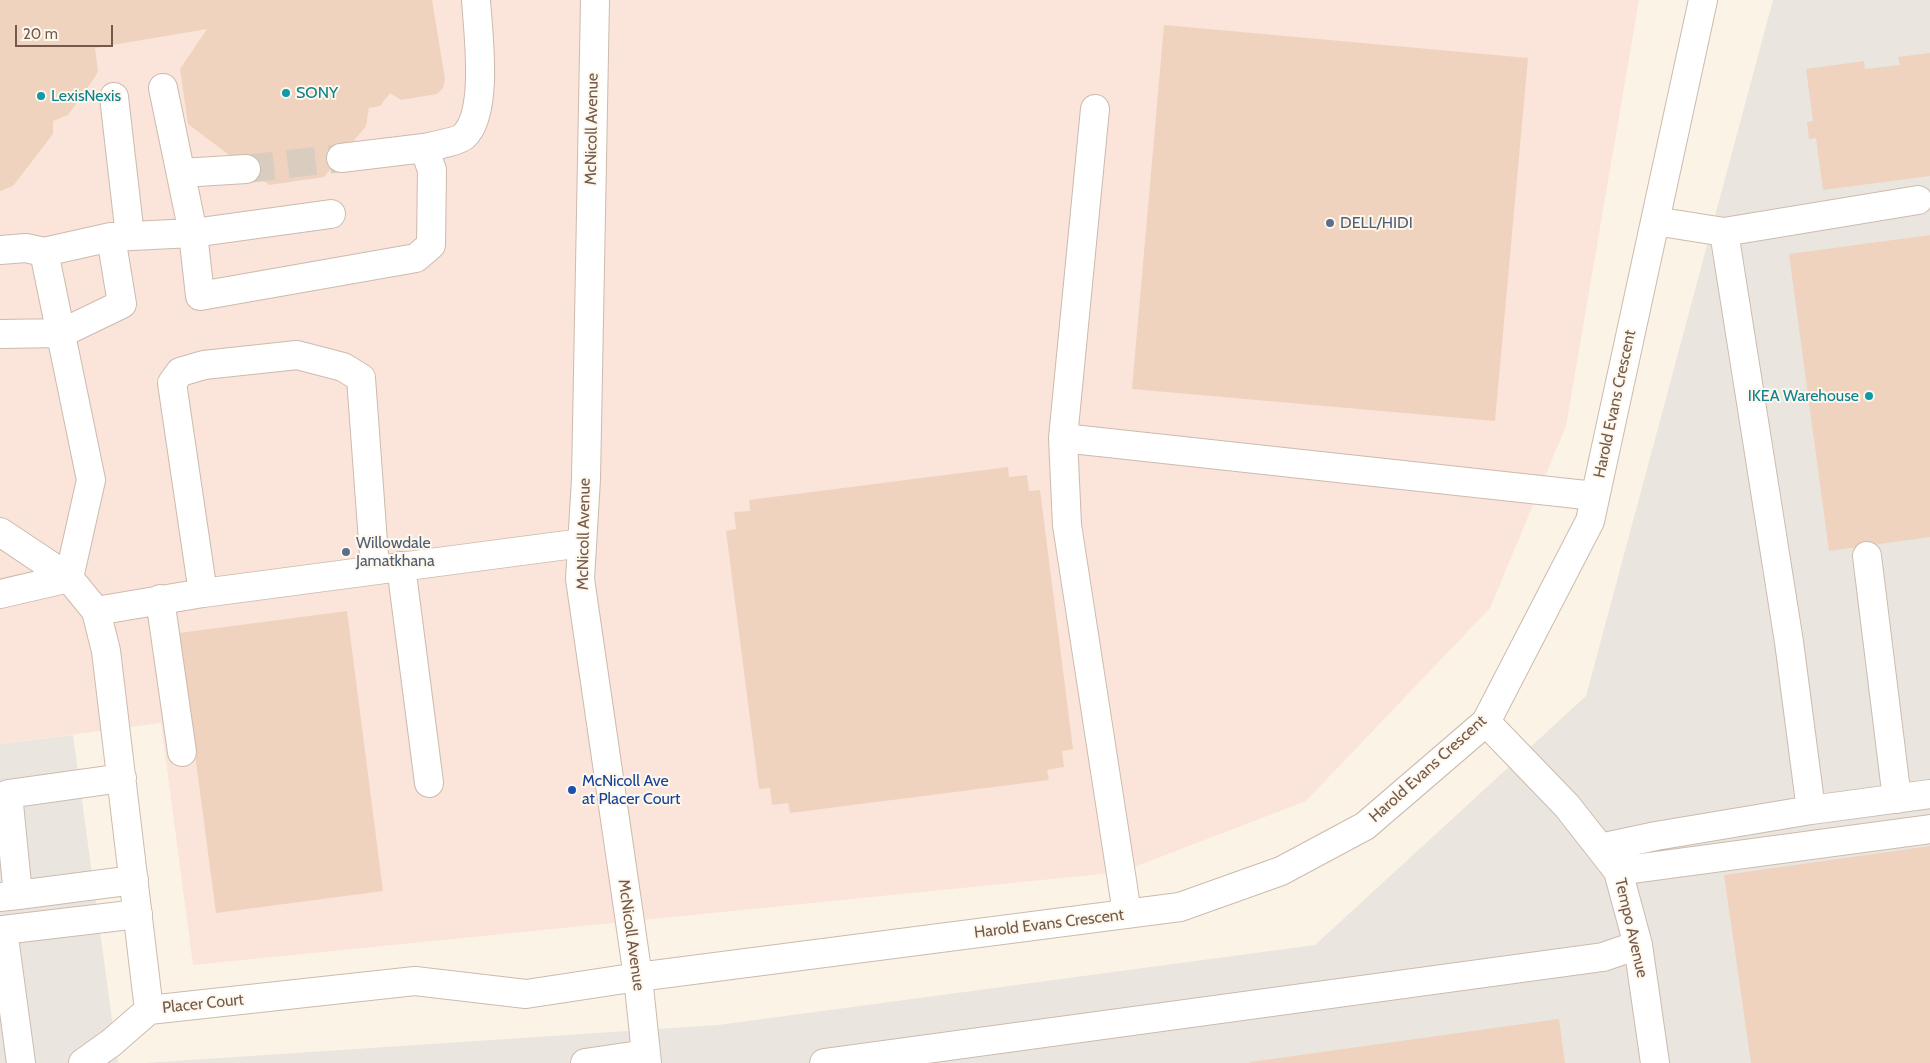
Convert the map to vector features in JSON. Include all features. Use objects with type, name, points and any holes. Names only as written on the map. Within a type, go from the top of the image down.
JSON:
[{"type":"street","points":[[341,158],[424,148],[464,137],[474,122],[481,83],[476,0]]},
{"type":"street","name":"McNicoll Avenue","points":[[595,0],[586,459],[580,580],[638,977],[646,1059]]},
{"type":"street","name":"Harold Evans Crescent","points":[[638,977],[1180,906],[1281,871],[1365,826],[1486,722],[1590,521],[1703,0]]},
{"type":"street","points":[[163,88],[193,233],[200,296],[416,258],[431,244],[432,170],[424,148]]},
{"type":"street","points":[[0,334],[62,332],[122,304],[114,97]]},
{"type":"street","points":[[1095,109],[1063,438],[1067,525],[1127,913]]},
{"type":"street","points":[[181,173],[246,169]]},
{"type":"street","points":[[1655,221],[1724,232],[1918,200]]},
{"type":"street","points":[[0,250],[26,248],[44,252],[120,237],[193,233],[331,214]]},
{"type":"street","points":[[1724,232],[1789,642],[1811,810]]},
{"type":"street","points":[[0,594],[69,578],[91,480],[44,252]]},
{"type":"street","points":[[203,593],[172,383],[180,372],[204,364],[297,355],[343,367],[361,378],[388,568],[429,783]]},
{"type":"street","points":[[1063,438],[1595,496]]},
{"type":"street","name":"Placer Court","points":[[0,532],[69,578],[96,611],[106,651],[149,1010],[415,981],[526,994],[638,977]]},
{"type":"street","points":[[96,611],[160,599],[582,543]]},
{"type":"street","points":[[1867,556],[1897,799]]},
{"type":"street","points":[[160,599],[182,752]]},
{"type":"street","name":"Tempo Avenue","points":[[1486,722],[1567,806],[1618,871],[1638,945],[1655,1063]]},
{"type":"street","points":[[122,778],[8,794],[9,896],[134,880]]},
{"type":"street","points":[[1600,848],[1656,836],[1811,810],[1930,794]]},
{"type":"street","points":[[1618,871],[1930,829]]},
{"type":"street","points":[[20,1063],[3,930],[138,914]]},
{"type":"street","points":[[824,1063],[1603,957],[1638,945]]},
{"type":"street","points":[[83,1063],[111,1043],[149,1010]]},
{"type":"street","points":[[585,1063],[646,1059]]},
{"type":"shaded area","points":[[0,0],[1639,0],[1566,426],[1490,608],[1306,801],[1121,872],[193,965],[161,723],[0,744]]},
{"type":"shaded area","points":[[1773,0],[1930,0],[1930,1063],[145,1063],[718,1025],[1315,945],[1586,696]]},
{"type":"shaded area","points":[[73,735],[118,1063],[0,1063],[0,744]]},
{"type":"building","name":"SONY","points":[[0,0],[432,0],[445,79],[443,88],[437,94],[401,100],[390,93],[380,106],[369,108],[366,126],[324,177],[269,185],[188,124],[180,69],[207,29],[95,48],[98,71],[95,77],[68,115],[53,121],[53,134],[13,186],[0,191]]},
{"type":"building","name":"DELL/HIDI","points":[[1164,25],[1528,58],[1495,421],[1132,389]]},
{"type":"building","points":[[1930,53],[1930,176],[1823,190],[1816,138],[1809,139],[1807,122],[1813,121],[1806,69],[1864,61],[1865,69],[1900,65],[1898,57]]},
{"type":"building","name":"IKEA Warehouse","points":[[1930,235],[1930,537],[1829,551],[1789,254]]},
{"type":"building","points":[[1008,467],[1009,477],[1027,475],[1029,491],[1040,490],[1073,749],[1062,751],[1064,767],[1047,770],[1049,780],[790,813],[788,803],[772,805],[770,788],[759,789],[726,531],[736,529],[734,512],[750,511],[749,500]]},
{"type":"building","points":[[347,611],[383,891],[216,913],[179,633]]},
{"type":"building","points":[[1930,846],[1930,1063],[1751,1063],[1724,875]]},
{"type":"building","points":[[1559,1019],[1565,1063],[1250,1063],[1250,1062]]},
{"type":"tunnel","points":[[246,169],[341,158]]},
{"type":"place","name":"SONY","points":[[286,93]]},
{"type":"place","name":"LexisNexis","points":[[41,96]]},
{"type":"place","name":"DELL/HIDI","points":[[1330,223]]},
{"type":"place","name":"IKEA Warehouse","points":[[1869,396]]},
{"type":"place","name":"Willowdale Jamatkhana","points":[[346,552]]},
{"type":"place","name":"McNicoll Ave at Placer Court","points":[[572,790]]}]
